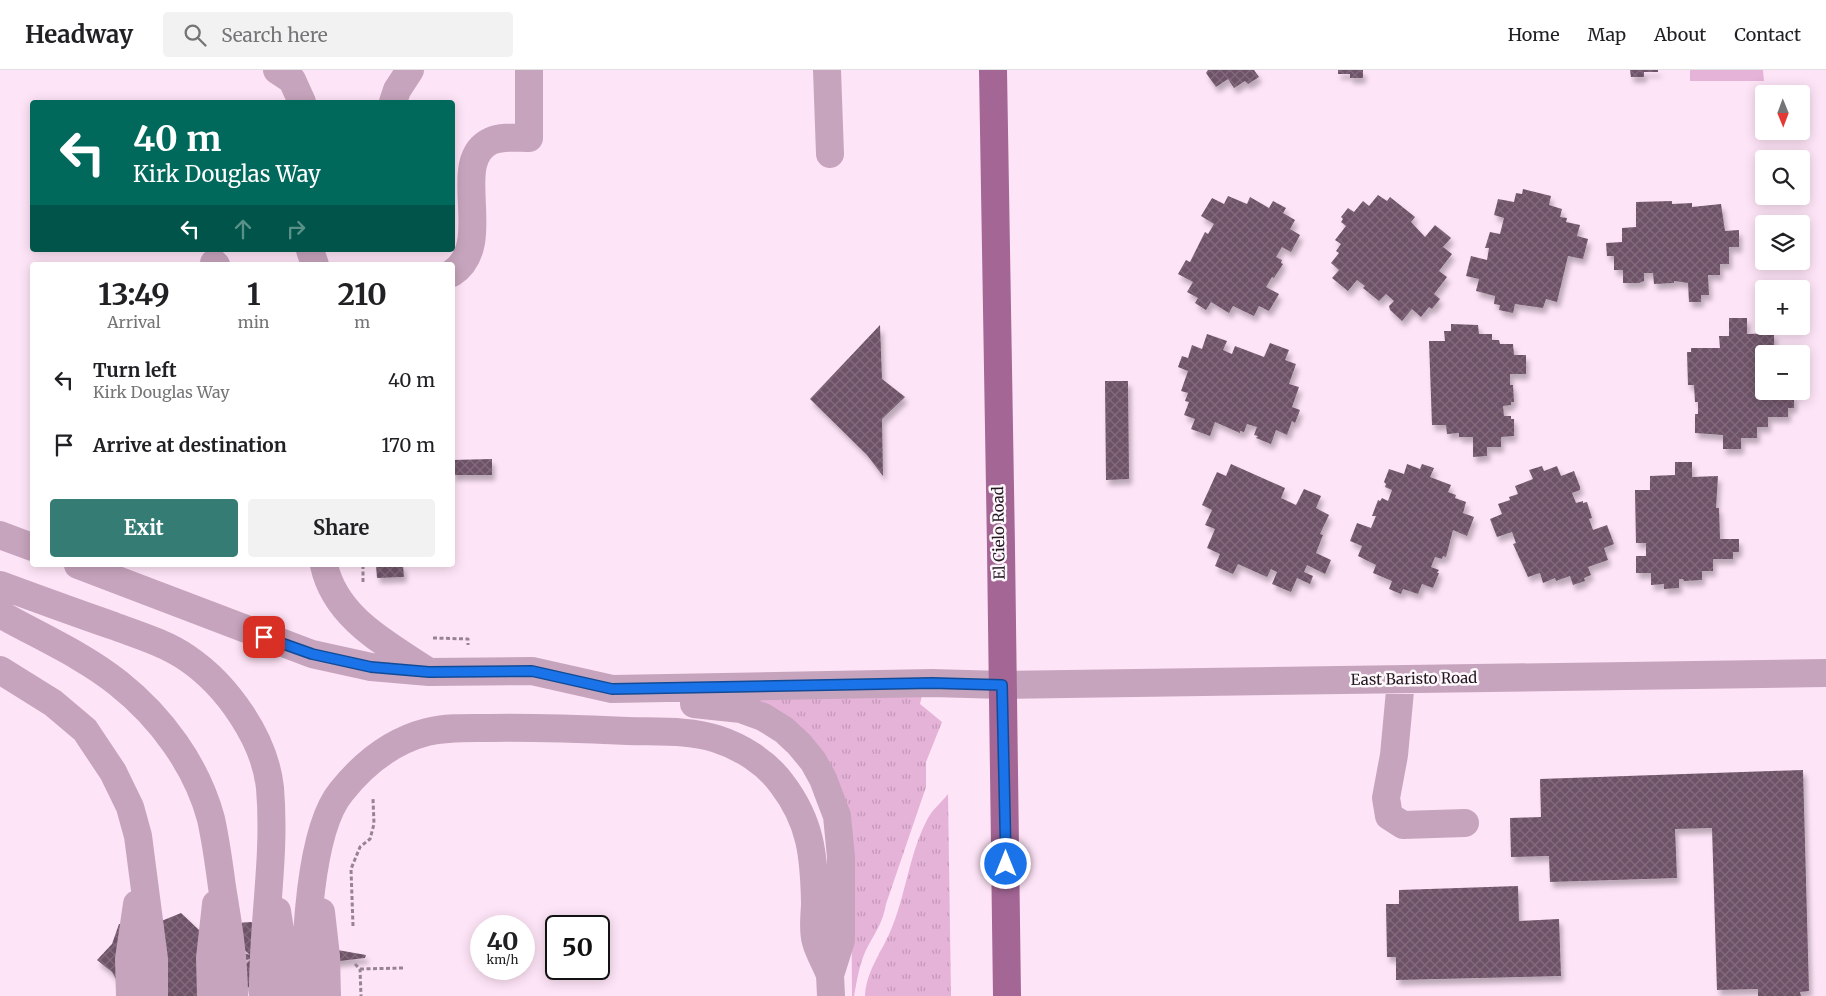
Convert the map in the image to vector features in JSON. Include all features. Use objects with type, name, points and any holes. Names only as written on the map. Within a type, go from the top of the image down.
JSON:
[{"type":"main road","name":"El Cielo Road","points":[[993,70],[1007,996]]},
{"type":"street","points":[[277,70],[292,80],[301,100]]},
{"type":"street","points":[[394,100],[397,90],[410,70]]},
{"type":"street","points":[[455,270],[462,264],[471,246],[472,172],[478,153],[484,145],[493,140],[529,138],[528,70]]},
{"type":"street","points":[[827,70],[830,154]]},
{"type":"street","points":[[0,534],[30,546]]},
{"type":"street","points":[[83,567],[312,654],[371,667],[429,672],[532,671],[612,689],[639,700],[719,705],[741,709],[763,717],[784,730],[813,761],[831,797],[837,816],[840,836],[841,940],[831,985]]},
{"type":"street","points":[[325,567],[335,594],[352,617],[371,634],[429,672]]},
{"type":"street","points":[[0,585],[155,642],[186,657],[227,695],[247,725],[262,755],[270,787],[271,868],[262,957],[263,996]]},
{"type":"street","points":[[0,614],[118,683],[163,727],[184,758],[201,791],[210,818],[234,957],[234,996]]},
{"type":"street","points":[[0,670],[53,703],[84,730],[114,772],[130,807],[138,836],[154,959],[154,996]]},
{"type":"street","name":"East Baristo Road","points":[[612,689],[932,683],[1002,685],[1826,673]]},
{"type":"street","points":[[1401,680],[1394,755],[1386,798],[1389,816],[1403,825],[1465,823]]},
{"type":"street","points":[[306,996],[305,956],[320,838],[327,816],[340,793],[367,763],[396,743],[429,731],[540,727],[689,734],[716,738],[745,751],[764,764],[782,783],[797,808],[807,830],[814,857],[815,941],[831,985]]},
{"type":"street","points":[[316,866],[326,956],[327,996]]},
{"type":"street","points":[[271,868],[284,956],[284,996]]},
{"type":"street","points":[[130,996],[129,959],[142,870]]},
{"type":"street","points":[[210,996],[210,958],[220,870]]},
{"type":"path","points":[[361,996],[360,969],[403,968]]},
{"type":"green space","points":[[1690,70],[1763,70],[1764,81],[1690,81]]},
{"type":"green space","points":[[922,695],[920,704],[942,722],[926,762],[926,787],[883,917],[866,950],[854,996],[852,996],[851,831],[848,810],[746,699]]},
{"type":"green space","points":[[948,794],[951,996],[865,996],[871,971],[900,904],[922,831],[930,815]]},
{"type":"building","points":[[1208,70],[1254,70],[1259,77],[1248,84],[1245,81],[1234,88],[1228,79],[1216,87],[1206,73]]},
{"type":"building","points":[[1338,70],[1363,70],[1363,78],[1350,78],[1350,74],[1338,74]]},
{"type":"building","points":[[1630,70],[1658,70],[1658,72],[1644,72],[1644,77],[1631,77]]},
{"type":"building","points":[[1523,189],[1551,196],[1549,205],[1562,209],[1560,217],[1567,218],[1566,222],[1580,225],[1577,236],[1588,239],[1583,259],[1568,256],[1557,302],[1546,299],[1543,308],[1515,304],[1513,313],[1499,310],[1500,305],[1494,304],[1495,296],[1476,291],[1479,279],[1466,276],[1471,256],[1487,260],[1489,248],[1485,248],[1490,232],[1500,234],[1504,218],[1494,215],[1498,199],[1514,202],[1516,193],[1522,194]]},
{"type":"building","points":[[1378,195],[1387,201],[1390,197],[1415,217],[1411,222],[1425,237],[1435,225],[1451,238],[1443,247],[1452,254],[1439,271],[1447,277],[1434,294],[1440,299],[1432,309],[1429,307],[1421,317],[1412,309],[1402,321],[1390,310],[1389,306],[1394,301],[1386,294],[1379,301],[1363,288],[1365,286],[1357,280],[1348,291],[1332,278],[1339,270],[1331,263],[1339,253],[1336,251],[1341,244],[1335,240],[1346,226],[1341,222],[1343,219],[1341,217],[1348,208],[1354,212],[1363,201],[1369,206]]},
{"type":"building","points":[[1228,196],[1247,204],[1250,197],[1269,208],[1273,201],[1286,208],[1283,213],[1295,220],[1290,229],[1300,235],[1291,252],[1282,247],[1276,257],[1282,260],[1281,263],[1283,264],[1266,287],[1279,294],[1269,311],[1259,306],[1254,316],[1233,306],[1229,313],[1211,302],[1206,310],[1195,303],[1198,298],[1187,292],[1193,282],[1178,274],[1186,260],[1190,262],[1205,232],[1208,234],[1214,224],[1201,216],[1212,198],[1224,204]]},
{"type":"building","points":[[1672,201],[1672,204],[1692,203],[1692,207],[1721,204],[1725,231],[1739,230],[1739,247],[1729,247],[1729,264],[1720,264],[1720,275],[1708,275],[1709,295],[1701,295],[1701,302],[1689,302],[1688,283],[1674,281],[1674,283],[1654,284],[1653,273],[1644,273],[1644,281],[1639,283],[1623,283],[1623,270],[1614,270],[1614,256],[1607,256],[1606,243],[1622,242],[1622,228],[1636,227],[1636,202]]},
{"type":"building","points":[[1729,318],[1747,318],[1747,334],[1774,335],[1774,345],[1755,345],[1755,400],[1794,400],[1794,408],[1788,408],[1788,417],[1768,417],[1768,427],[1757,427],[1757,438],[1741,438],[1741,449],[1723,449],[1723,435],[1695,433],[1695,414],[1698,414],[1698,402],[1695,402],[1694,385],[1688,385],[1687,352],[1691,352],[1691,348],[1720,348],[1719,336],[1729,336]]},
{"type":"building","points":[[1451,324],[1478,325],[1479,334],[1492,334],[1492,340],[1499,340],[1500,344],[1513,344],[1514,355],[1526,355],[1526,374],[1510,374],[1510,385],[1513,385],[1514,402],[1511,402],[1511,405],[1503,406],[1504,416],[1511,416],[1511,419],[1514,419],[1514,436],[1501,437],[1501,447],[1487,447],[1487,456],[1473,457],[1473,437],[1459,437],[1459,433],[1447,434],[1446,425],[1432,425],[1429,341],[1445,341],[1444,331],[1451,331]]},
{"type":"building","points":[[880,325],[882,379],[905,397],[882,419],[883,476],[867,455],[810,399]]},
{"type":"building","points":[[1207,334],[1227,341],[1223,350],[1232,354],[1235,346],[1264,357],[1270,343],[1289,350],[1285,360],[1296,364],[1289,384],[1299,387],[1292,407],[1300,410],[1295,423],[1292,421],[1287,435],[1276,430],[1271,444],[1256,438],[1258,436],[1254,435],[1257,427],[1247,424],[1244,432],[1240,431],[1240,433],[1215,422],[1210,436],[1191,429],[1195,419],[1184,415],[1189,402],[1185,401],[1188,393],[1181,391],[1188,371],[1178,367],[1182,356],[1188,358],[1192,345],[1202,349]]},
{"type":"building","points":[[1105,381],[1128,381],[1129,479],[1106,480]]},
{"type":"building","points":[[492,459],[492,475],[455,475],[455,460]]},
{"type":"building","points":[[1675,462],[1692,462],[1692,477],[1718,476],[1716,508],[1719,508],[1720,539],[1739,539],[1739,552],[1733,552],[1733,559],[1713,559],[1713,571],[1702,571],[1702,580],[1684,581],[1679,579],[1679,588],[1664,589],[1664,584],[1651,585],[1651,573],[1636,573],[1636,556],[1646,556],[1646,543],[1636,543],[1635,490],[1650,490],[1650,476],[1675,475]]},
{"type":"building","points":[[1231,464],[1285,488],[1281,498],[1296,505],[1304,489],[1321,496],[1316,508],[1329,515],[1320,534],[1323,535],[1316,553],[1331,560],[1325,574],[1307,565],[1304,572],[1313,576],[1310,584],[1297,578],[1291,592],[1272,584],[1277,572],[1271,569],[1267,577],[1238,564],[1233,574],[1215,566],[1220,554],[1207,548],[1215,529],[1205,525],[1212,510],[1202,505],[1217,472],[1226,476]]},
{"type":"building","points":[[1407,464],[1420,469],[1422,464],[1434,468],[1430,477],[1451,485],[1448,492],[1456,495],[1455,498],[1466,502],[1463,513],[1474,517],[1467,536],[1453,530],[1446,557],[1443,556],[1442,559],[1435,557],[1431,567],[1439,570],[1433,588],[1422,584],[1418,594],[1403,589],[1401,594],[1389,589],[1392,581],[1373,573],[1376,565],[1358,556],[1362,546],[1350,541],[1357,523],[1371,528],[1376,516],[1372,516],[1378,500],[1380,501],[1382,498],[1388,501],[1392,490],[1385,487],[1386,484],[1384,482],[1389,469],[1404,474]]},
{"type":"building","points":[[1542,466],[1544,471],[1557,466],[1561,476],[1574,471],[1580,487],[1580,490],[1572,493],[1576,503],[1587,502],[1592,518],[1589,519],[1593,530],[1607,525],[1614,544],[1604,548],[1608,560],[1588,567],[1591,575],[1584,578],[1585,581],[1573,585],[1570,576],[1556,581],[1555,578],[1543,583],[1540,573],[1528,577],[1513,544],[1516,543],[1512,532],[1497,537],[1490,519],[1502,514],[1498,504],[1510,500],[1509,497],[1518,494],[1515,486],[1533,479],[1529,470]]},
{"type":"building","points":[[376,567],[403,567],[404,577],[377,578]]},
{"type":"building","points":[[1803,770],[1809,991],[1800,992],[1801,996],[1758,996],[1758,989],[1717,990],[1712,828],[1675,829],[1677,878],[1550,882],[1549,856],[1511,857],[1510,818],[1541,817],[1540,779]]},
{"type":"building","points":[[1518,886],[1519,921],[1559,919],[1561,976],[1396,980],[1396,957],[1387,957],[1386,904],[1399,904],[1399,890]]},
{"type":"building","points":[[181,913],[199,930],[239,952],[250,955],[237,943],[237,923],[251,922],[292,942],[366,955],[365,958],[315,964],[251,987],[222,987],[251,959],[239,961],[199,996],[166,996],[121,988],[112,972],[97,960],[112,944],[119,924],[140,925],[159,922]]},
{"type":"route","points":[[264,637],[312,654],[371,667],[429,672],[532,671],[612,689],[932,683],[1002,685],[1005,751],[1006,864]]}]
